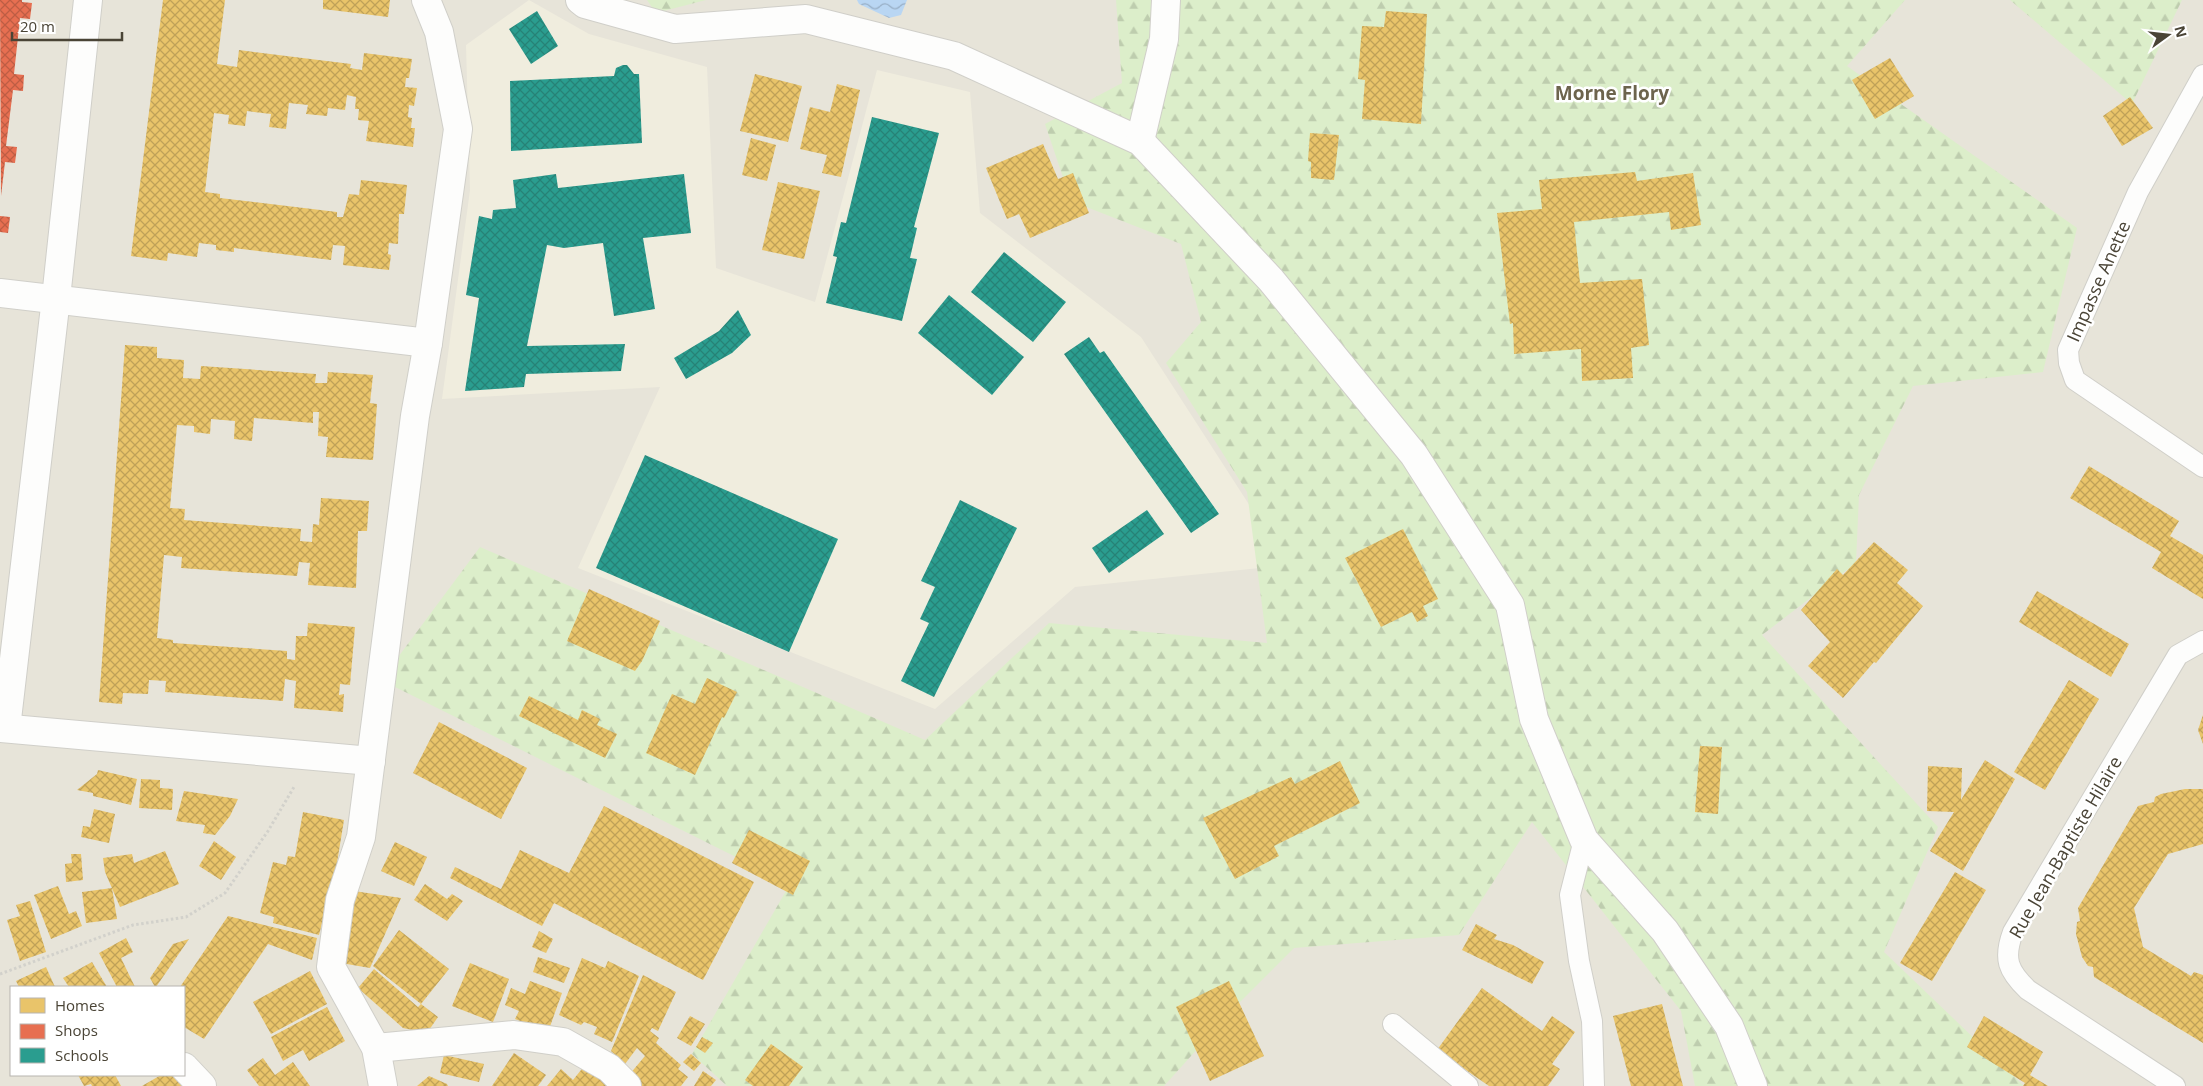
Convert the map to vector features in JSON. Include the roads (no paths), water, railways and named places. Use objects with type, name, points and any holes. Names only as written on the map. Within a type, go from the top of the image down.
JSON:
[{"type":"street","points":[[88,0],[56,298],[3,728],[372,761]]},
{"type":"street","points":[[383,1086],[376,1048],[331,968],[340,900],[361,837],[415,416],[428,343],[458,129],[439,32],[426,0]]},
{"type":"street","points":[[580,0],[585,4],[675,29],[806,18],[954,56],[1140,141],[1271,280],[1414,455],[1510,605],[1534,719],[1584,840],[1665,932],[1729,1026],[1752,1086]]},
{"type":"street","points":[[1140,141],[1164,39],[1166,0]]},
{"type":"street","points":[[0,293],[56,298],[428,343]]},
{"type":"street","points":[[376,1048],[514,1035],[563,1042],[609,1068],[626,1086]]},
{"type":"street","points":[[185,1068],[202,1086]]},
{"type":"lane","name":"Impasse Anette","points":[[2203,75],[2138,192],[2068,350],[2069,363],[2075,380],[2203,467]]},
{"type":"lane","name":"Rue Jean-Baptiste Hilaire","points":[[2175,1086],[2028,990],[2014,976],[2008,964],[2008,945],[2013,932],[2178,655],[2203,641]]},
{"type":"lane","points":[[1584,840],[1570,894],[1579,961],[1592,1021],[1594,1086]]},
{"type":"lane","points":[[1393,1024],[1468,1086]]},
{"type":"water","points":[[857,0],[907,0],[901,15],[889,18],[859,4]]},
{"type":"district","name":"Morne Flory","points":[[1612,93]]}]
